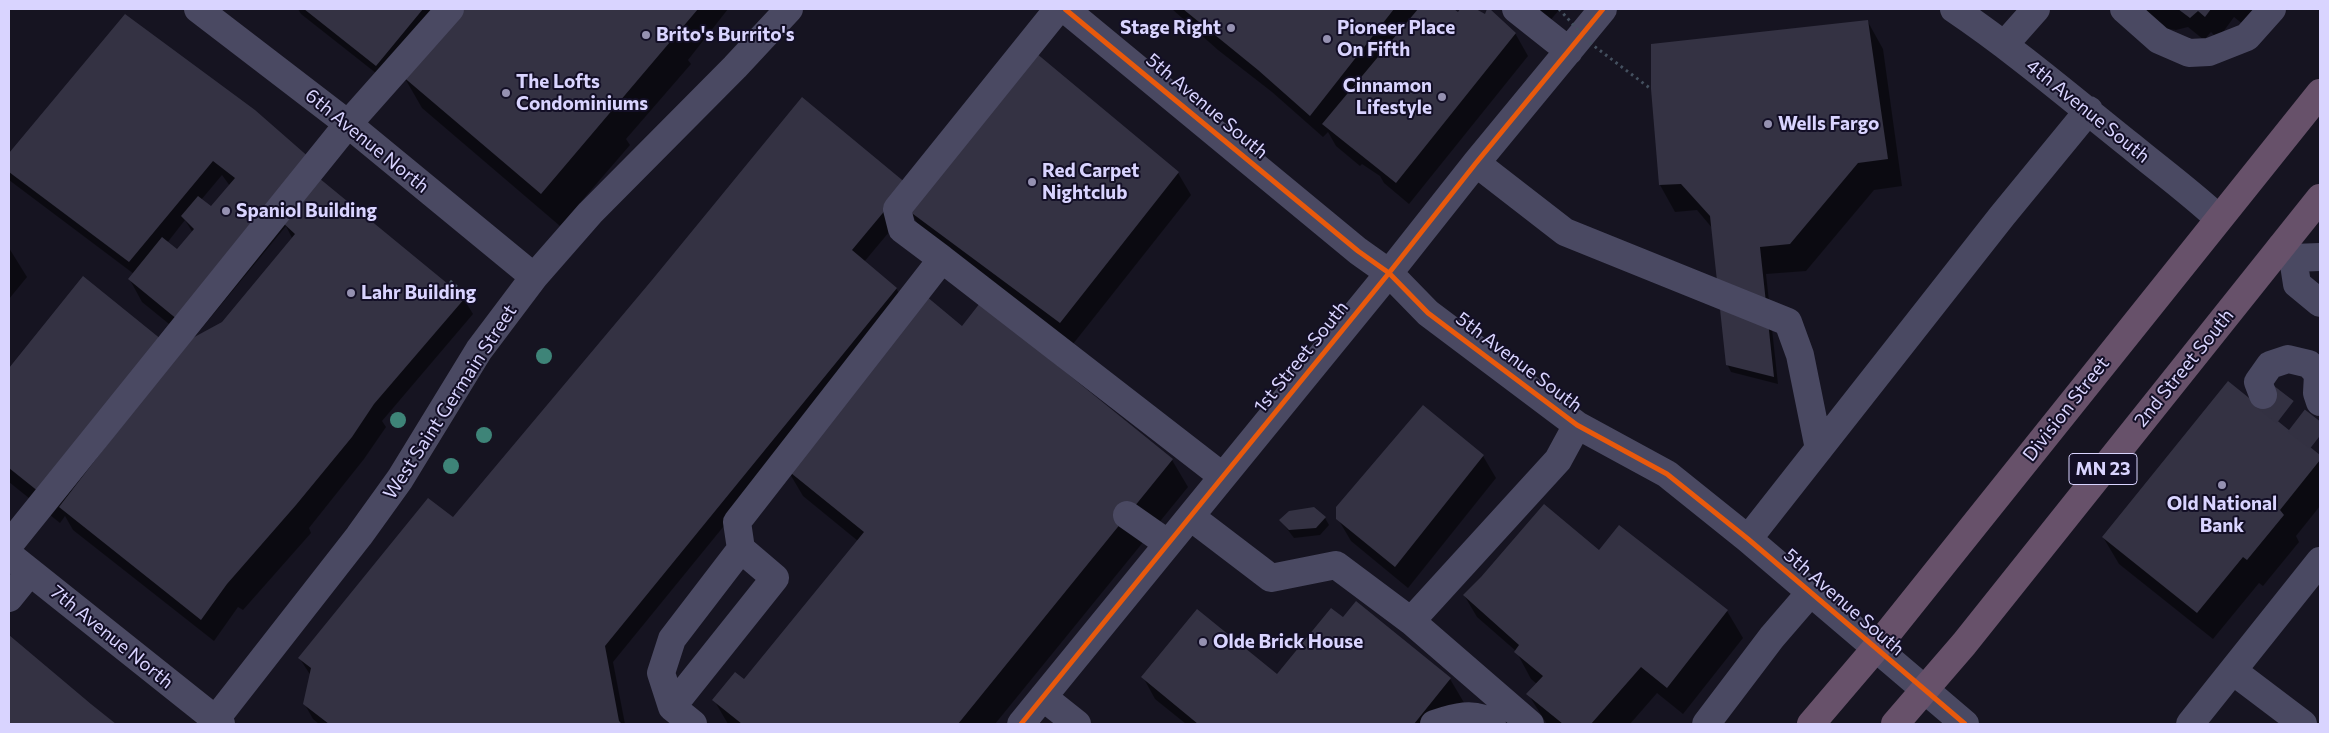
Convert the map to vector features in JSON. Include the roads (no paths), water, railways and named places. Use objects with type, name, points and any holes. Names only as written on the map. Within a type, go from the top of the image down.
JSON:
[{"type":"highway","name":"Division Street","points":[[1811,724],[1875,649],[2218,218],[2320,93]]},
{"type":"highway","name":"2nd Street South","points":[[1895,724],[1925,691],[2287,253],[2320,198]]},
{"type":"street","name":"6th Avenue North","points":[[198,9],[348,124],[534,277]]},
{"type":"street","points":[[9,545],[348,124],[450,9]]},
{"type":"street","name":"West Saint Germain Street","points":[[216,723],[359,536],[400,479],[479,350],[534,277],[590,213],[735,67],[789,9]]},
{"type":"street","points":[[1058,9],[897,209],[902,229],[1222,476]]},
{"type":"street","name":"5th Avenue South","points":[[1065,9],[1343,239],[1389,273],[1428,313],[1577,425],[1668,474],[1748,539],[1965,724]]},
{"type":"street","points":[[1516,9],[1569,51]]},
{"type":"street","name":"1st Street South","points":[[1021,724],[1603,9]]},
{"type":"street","name":"4th Avenue South","points":[[1954,9],[2005,44],[2089,110],[2130,145],[2184,186],[2218,218]]},
{"type":"street","points":[[2005,44],[2036,9]]},
{"type":"street","points":[[2124,9],[2159,40],[2189,53],[2209,52],[2247,37],[2272,9]]},
{"type":"street","points":[[1748,539],[2089,110]]},
{"type":"street","points":[[1476,163],[1565,232],[1788,322],[1800,355],[1818,449]]},
{"type":"street","points":[[2320,257],[2287,253],[2297,284],[2320,303]]},
{"type":"street","points":[[672,707],[775,578],[741,549],[737,522],[942,259]]},
{"type":"street","points":[[2263,395],[2258,382],[2270,365],[2288,359],[2310,364],[2319,374],[2317,393],[2320,402]]},
{"type":"street","points":[[1411,621],[1558,460],[1577,425]]},
{"type":"street","points":[[1127,515],[1167,543]]},
{"type":"street","points":[[1191,516],[1271,578],[1336,565],[1411,621],[1530,724]]},
{"type":"street","points":[[693,724],[672,707],[661,673],[672,639],[741,549]]},
{"type":"street","name":"7th Avenue North","points":[[9,554],[216,723]]},
{"type":"street","points":[[9,598],[30,572]]},
{"type":"street","points":[[2190,724],[2317,572]]},
{"type":"street","points":[[1706,724],[1772,637],[1810,593]]},
{"type":"street","points":[[2233,671],[2303,724]]},
{"type":"street","points":[[1044,697],[1077,724]]},
{"type":"street","points":[[1434,724],[1458,715],[1486,719],[1492,724]]},
{"type":"tunnel","points":[[2263,395],[2320,439]]},
{"type":"place","name":"Stage Right","points":[[1231,28]]},
{"type":"place","name":"Brito's Burrito's","points":[[646,35]]},
{"type":"place","name":"Pioneer Place On Fifth","points":[[1327,39]]},
{"type":"place","name":"The Lofts Condominiums","points":[[506,93]]},
{"type":"place","name":"Cinnamon Lifestyle","points":[[1442,97]]},
{"type":"place","name":"Wells Fargo","points":[[1768,124]]},
{"type":"place","name":"Red Carpet Nightclub","points":[[1032,182]]},
{"type":"place","name":"Spaniol Building","points":[[226,211]]},
{"type":"place","name":"Lahr Building","points":[[351,293]]},
{"type":"place","name":"Old National Bank","points":[[2222,485]]},
{"type":"place","name":"Olde Brick House","points":[[1203,642]]}]
